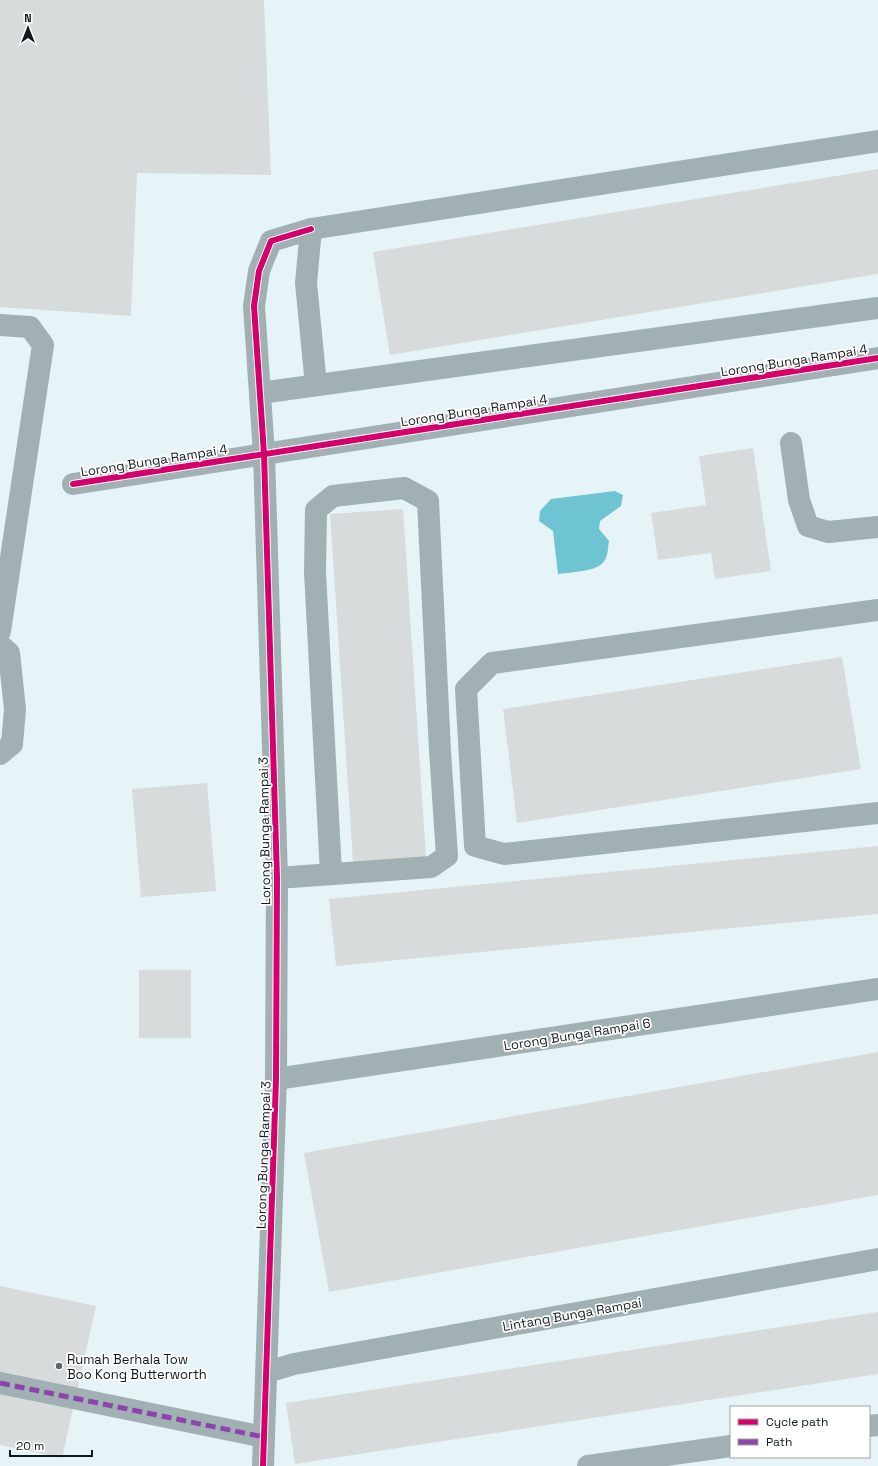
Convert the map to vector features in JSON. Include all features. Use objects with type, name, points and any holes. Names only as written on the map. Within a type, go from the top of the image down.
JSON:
[{"type":"street","points":[[316,386],[306,283],[311,229],[878,141]]},
{"type":"street","name":"Lorong Bunga Rampai 3","points":[[264,1466],[276,1079],[277,878],[264,454],[254,306],[259,271],[271,241],[311,229]]},
{"type":"street","points":[[260,393],[878,308]]},
{"type":"street","points":[[0,325],[30,327],[42,345],[0,631]]},
{"type":"street","name":"Lorong Bunga Rampai 4","points":[[73,484],[878,358]]},
{"type":"street","points":[[791,443],[800,500],[808,526],[828,532],[878,528]]},
{"type":"street","points":[[277,878],[431,867],[447,856],[440,751],[428,501],[404,488],[333,496],[316,510],[315,580],[331,873]]},
{"type":"street","points":[[878,610],[492,663],[466,689],[475,846],[504,854],[878,813]]},
{"type":"street","points":[[0,645],[9,653],[15,709],[12,744],[0,754]]},
{"type":"street","name":"Lorong Bunga Rampai 6","points":[[276,1079],[878,989]]},
{"type":"street","name":"Lintang Bunga Rampai","points":[[267,1372],[294,1364],[878,1260]]},
{"type":"street","points":[[0,1383],[264,1437]]},
{"type":"street","points":[[588,1466],[730,1446]]},
{"type":"water","points":[[615,491],[623,495],[621,506],[600,521],[599,529],[609,541],[605,560],[602,564],[591,569],[558,574],[553,531],[539,521],[540,511],[551,499]]},
{"type":"building","points":[[0,0],[264,0],[271,175],[137,173],[131,316],[0,307]]},
{"type":"building","points":[[878,169],[878,274],[390,355],[373,252]]},
{"type":"building","points":[[753,448],[771,571],[715,579],[711,553],[658,560],[651,513],[706,505],[699,456]]},
{"type":"building","points":[[403,509],[426,857],[353,862],[330,514]]},
{"type":"building","points":[[842,657],[861,769],[517,823],[503,709]]},
{"type":"building","points":[[207,783],[216,891],[141,897],[132,789]]},
{"type":"building","points":[[878,846],[878,914],[336,966],[329,899]]},
{"type":"building","points":[[139,970],[191,970],[191,1038],[139,1038]]},
{"type":"building","points":[[878,1052],[878,1195],[329,1292],[304,1153]]},
{"type":"building","points":[[0,1286],[96,1306],[62,1458],[0,1445]]},
{"type":"building","points":[[878,1312],[878,1374],[295,1464],[286,1403]]},
{"type":"marked path","points":[[0,1383],[264,1437]]},
{"type":"cycle path","points":[[263,1466],[276,1079],[277,878],[264,454],[254,306],[259,271],[271,241],[311,229]]},
{"type":"cycle path","points":[[73,484],[878,358]]},
{"type":"place","name":"Rumah Berhala Tow Boo Kong Butterworth","points":[[59,1366]]}]
